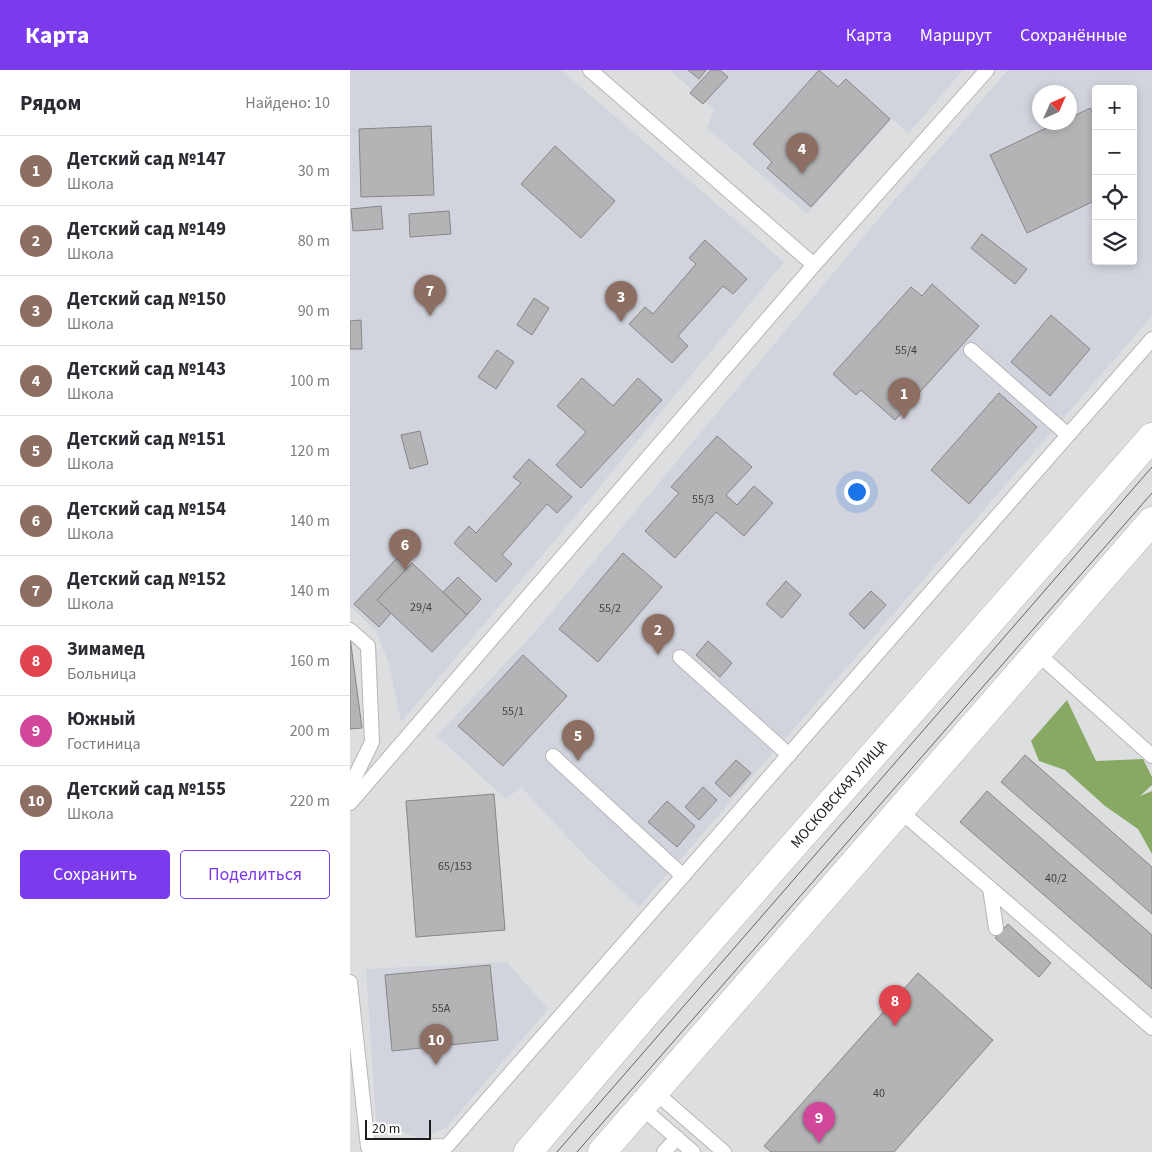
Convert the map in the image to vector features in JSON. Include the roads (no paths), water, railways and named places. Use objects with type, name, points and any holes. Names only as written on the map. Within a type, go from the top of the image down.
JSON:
[{"type":"street","name":"МОСКОВСКАЯ УЛИЦА","points":[[528,1152],[1152,437]]},
{"type":"street","points":[[602,1152],[1152,521]]},
{"type":"lane","points":[[590,70],[814,265]]},
{"type":"lane","points":[[350,803],[814,265],[987,70]]},
{"type":"lane","points":[[350,982],[368,1150],[447,1146],[1152,339]]},
{"type":"lane","points":[[971,350],[1068,435]]},
{"type":"lane","points":[[350,630],[368,646],[372,742],[350,787]]},
{"type":"lane","points":[[1037,653],[1152,756]]},
{"type":"lane","points":[[680,657],[789,755]]},
{"type":"lane","points":[[553,756],[683,876]]},
{"type":"lane","points":[[900,811],[1152,1028]]},
{"type":"lane","points":[[990,888],[996,928]]},
{"type":"lane","points":[[648,1100],[677,1138],[693,1152]]},
{"type":"lane","points":[[648,1100],[724,1152]]},
{"type":"lane","points":[[664,1152],[677,1138]]},
{"type":"tram line","points":[[557,1152],[1152,467]]},
{"type":"tram line","points":[[577,1152],[1152,493]]},
{"type":"place","name":"Детский сад №143","points":[[802,174]]},
{"type":"place","name":"Детский сад №152","points":[[430,316]]},
{"type":"place","name":"Детский сад №150","points":[[621,322]]},
{"type":"place","name":"Детский сад №147","points":[[904,419]]},
{"type":"place","name":"Детский сад №154","points":[[405,570]]},
{"type":"place","name":"Детский сад №149","points":[[658,655]]},
{"type":"place","name":"Детский сад №151","points":[[578,761]]},
{"type":"place","name":"Зимамед","points":[[895,1026]]},
{"type":"place","name":"Детский сад №155","points":[[436,1065]]},
{"type":"place","name":"Южный","points":[[819,1143]]}]
